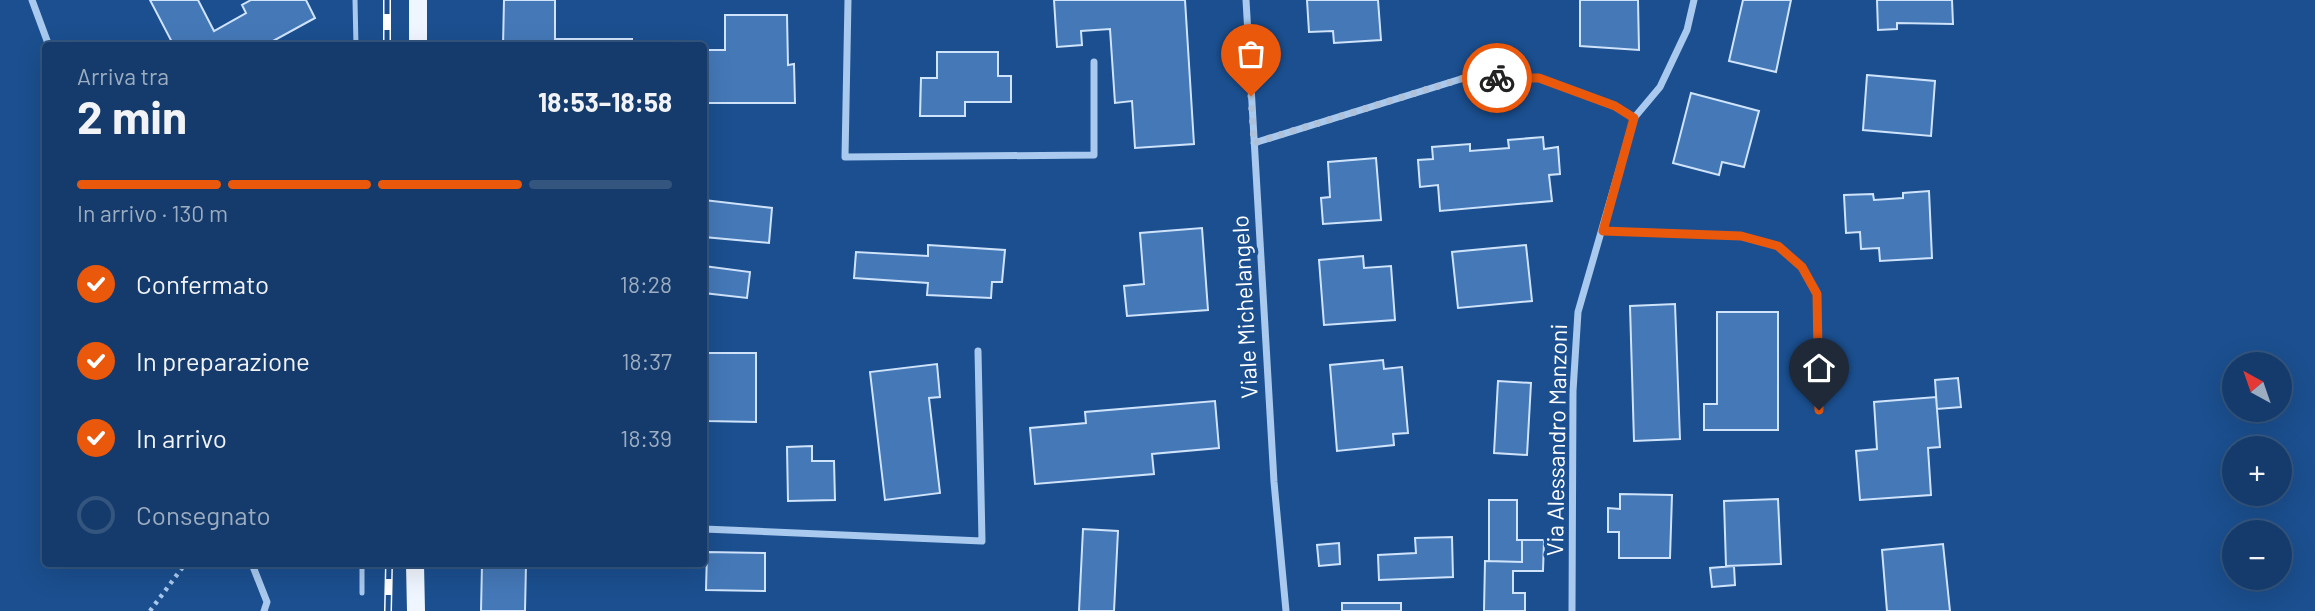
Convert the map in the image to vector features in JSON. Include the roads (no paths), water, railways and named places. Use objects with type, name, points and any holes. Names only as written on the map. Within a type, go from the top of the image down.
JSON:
[{"type":"main road","points":[[418,0],[418,42]]},
{"type":"main road","points":[[415,567],[415,611]]},
{"type":"street","points":[[32,0],[48,42]]},
{"type":"street","points":[[848,0],[845,157],[1094,155],[1094,62]]},
{"type":"street","name":"Viale Michelangelo","points":[[1246,0],[1274,482],[1286,611]]},
{"type":"street","name":"Via Alessandro Manzoni","points":[[1572,611],[1573,391],[1578,312],[1634,118],[1660,87],[1687,30],[1694,0]]},
{"type":"street","points":[[1254,143],[1464,78],[1539,78],[1615,106],[1634,118]]},
{"type":"street","points":[[1603,231],[1741,236],[1778,246],[1802,267],[1817,294],[1819,410]]},
{"type":"street","points":[[707,529],[982,541],[978,351]]},
{"type":"street","points":[[253,567],[267,602],[264,611]]},
{"type":"lane","points":[[355,0],[356,42]]},
{"type":"lane","points":[[362,567],[362,593]]},
{"type":"railway","points":[[387,0],[387,42]]},
{"type":"railway","points":[[388,611],[389,567]]}]
